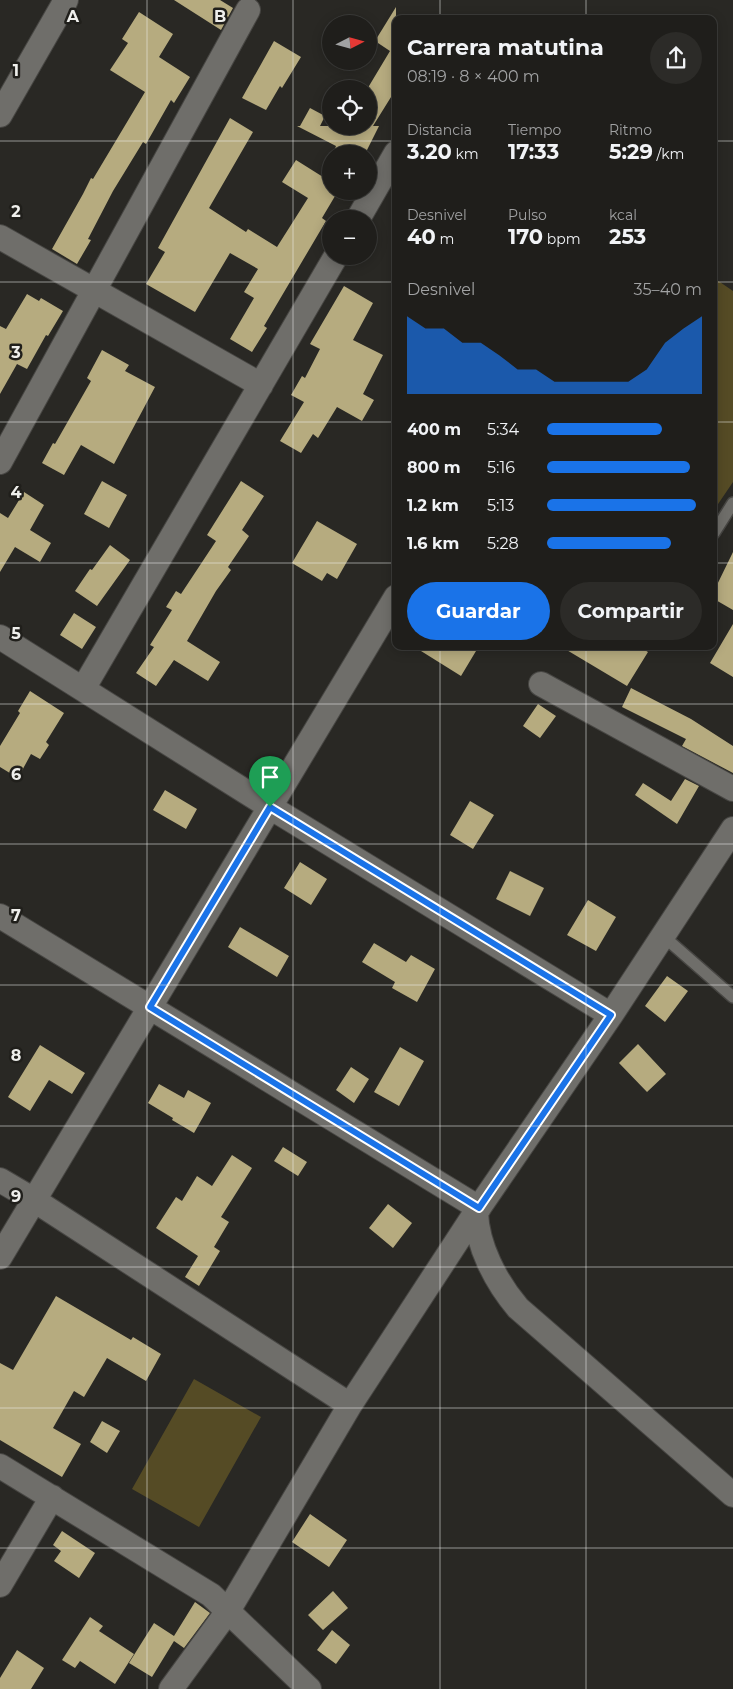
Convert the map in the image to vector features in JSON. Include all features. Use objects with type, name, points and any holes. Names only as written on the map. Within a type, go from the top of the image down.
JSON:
[{"type":"street","points":[[0,115],[66,0]]},
{"type":"street","points":[[0,462],[248,10]]},
{"type":"street","points":[[363,210],[392,160]]},
{"type":"street","points":[[0,237],[261,385]]},
{"type":"street","points":[[83,689],[331,265]]},
{"type":"street","points":[[0,1258],[392,604]]},
{"type":"street","points":[[0,637],[270,807],[611,1015]]},
{"type":"street","points":[[541,684],[733,789]]},
{"type":"street","points":[[171,1689],[228,1611],[350,1405],[477,1210],[611,1015],[733,829]]},
{"type":"street","points":[[0,916],[477,1210]]},
{"type":"street","points":[[0,1180],[34,1200],[350,1405]]},
{"type":"street","points":[[477,1210],[476,1225],[493,1270],[505,1292],[518,1308],[733,1496]]},
{"type":"street","points":[[0,1466],[211,1595],[309,1689]]},
{"type":"street","points":[[0,1585],[52,1497]]},
{"type":"lane","points":[[717,529],[733,503]]},
{"type":"lane","points":[[662,935],[733,997]]},
{"type":"shaded area","points":[[717,280],[733,291],[733,482],[717,506]]},
{"type":"shaded area","points":[[194,1379],[261,1417],[199,1527],[132,1489]]},
{"type":"building","points":[[174,0],[220,0],[233,8],[221,30]]},
{"type":"building","points":[[396,7],[396,15],[392,15],[392,95],[377,120],[377,80],[373,80],[390,51],[378,43],[378,36]]},
{"type":"building","points":[[139,12],[173,34],[159,57],[190,77],[174,103],[171,100],[146,144],[143,142],[113,191],[88,239],[91,240],[77,264],[52,249],[91,178],[93,179],[145,92],[110,70],[128,43],[122,39]]},
{"type":"building","points":[[274,41],[301,57],[282,88],[280,86],[266,110],[242,98]]},
{"type":"building","points":[[310,108],[322,114],[320,126],[322,126],[322,135],[374,135],[370,145],[334,145],[297,126],[300,126]]},
{"type":"building","points":[[230,118],[253,132],[209,208],[246,232],[248,229],[277,247],[308,198],[282,182],[296,160],[322,176],[322,200],[333,200],[327,210],[322,210],[322,228],[264,326],[267,328],[252,352],[230,339],[254,298],[244,292],[258,269],[230,253],[195,312],[146,284],[165,252],[158,248]]},
{"type":"building","points":[[344,286],[373,303],[353,340],[383,355],[363,394],[374,400],[362,421],[337,407],[318,438],[313,434],[301,453],[280,441],[304,402],[291,395],[302,376],[305,378],[320,349],[310,344]]},
{"type":"building","points":[[27,294],[39,301],[41,298],[63,311],[48,336],[46,335],[27,369],[17,364],[0,394],[0,326],[6,329]]},
{"type":"building","points":[[102,350],[129,365],[125,371],[155,387],[114,464],[81,445],[64,475],[42,463],[91,381],[87,378]]},
{"type":"building","points":[[102,481],[127,495],[109,528],[84,514]]},
{"type":"building","points":[[241,481],[264,496],[242,530],[249,536],[228,567],[231,570],[216,591],[187,641],[220,662],[208,681],[174,660],[156,686],[136,673],[154,647],[150,645],[172,610],[166,607],[176,591],[181,594],[216,541],[207,535]]},
{"type":"building","points":[[24,492],[44,505],[30,530],[51,543],[40,562],[15,547],[0,572],[0,513],[8,518]]},
{"type":"building","points":[[317,521],[357,544],[337,579],[327,573],[322,581],[292,563]]},
{"type":"building","points":[[110,545],[130,560],[97,606],[75,591]]},
{"type":"building","points":[[733,552],[733,610],[717,601],[717,585]]},
{"type":"building","points":[[74,613],[96,627],[82,649],[60,635]]},
{"type":"building","points":[[733,624],[733,677],[710,663]]},
{"type":"building","points":[[419,650],[477,650],[461,676]]},
{"type":"building","points":[[567,650],[645,650],[648,652],[627,686]]},
{"type":"building","points":[[631,688],[691,719],[733,746],[733,773],[682,746],[686,739],[622,707]]},
{"type":"building","points":[[30,691],[64,713],[46,742],[49,745],[40,759],[31,754],[18,778],[0,767],[0,746],[20,713],[18,711]]},
{"type":"building","points":[[538,704],[556,716],[540,738],[523,726]]},
{"type":"building","points":[[685,779],[699,786],[677,824],[635,795],[643,783],[671,801]]},
{"type":"building","points":[[165,790],[197,809],[186,829],[153,810]]},
{"type":"building","points":[[470,801],[494,815],[473,849],[450,835]]},
{"type":"building","points":[[300,862],[327,879],[311,905],[284,888]]},
{"type":"building","points":[[510,871],[544,888],[530,916],[496,899]]},
{"type":"building","points":[[588,900],[616,917],[596,951],[567,935]]},
{"type":"building","points":[[240,927],[289,956],[277,977],[228,947]]},
{"type":"building","points":[[374,943],[406,962],[411,955],[435,969],[417,1002],[392,988],[395,982],[362,962]]},
{"type":"building","points":[[667,976],[688,991],[665,1022],[645,1006]]},
{"type":"building","points":[[638,1044],[666,1074],[647,1092],[619,1063]]},
{"type":"building","points":[[40,1045],[85,1073],[72,1094],[49,1080],[30,1111],[8,1097]]},
{"type":"building","points":[[400,1047],[424,1061],[399,1106],[374,1092]]},
{"type":"building","points":[[351,1067],[369,1079],[354,1103],[336,1090]]},
{"type":"building","points":[[159,1084],[184,1098],[188,1090],[211,1103],[194,1133],[148,1103]]},
{"type":"building","points":[[283,1147],[307,1162],[298,1176],[274,1161]]},
{"type":"building","points":[[232,1155],[252,1168],[221,1217],[229,1222],[214,1247],[220,1251],[199,1286],[185,1277],[198,1256],[156,1228],[176,1197],[182,1201],[197,1176],[212,1186]]},
{"type":"building","points":[[388,1204],[412,1223],[393,1248],[369,1228]]},
{"type":"building","points":[[56,1296],[131,1340],[133,1337],[161,1354],[146,1381],[107,1358],[84,1397],[74,1391],[53,1428],[81,1444],[62,1477],[0,1440],[0,1363],[13,1370]]},
{"type":"building","points":[[102,1421],[120,1431],[107,1453],[90,1442]]},
{"type":"building","points":[[310,1514],[347,1540],[329,1567],[292,1542]]},
{"type":"building","points":[[62,1531],[95,1553],[79,1578],[54,1561],[61,1551],[53,1545]]},
{"type":"building","points":[[333,1591],[348,1608],[323,1630],[308,1615]]},
{"type":"building","points":[[195,1602],[210,1613],[184,1648],[174,1641],[152,1677],[129,1663],[154,1623],[174,1636]]},
{"type":"building","points":[[90,1617],[103,1626],[99,1631],[134,1654],[115,1684],[80,1661],[75,1668],[62,1660]]},
{"type":"building","points":[[332,1630],[350,1645],[336,1664],[317,1650]]},
{"type":"building","points":[[17,1650],[44,1668],[31,1689],[0,1689],[0,1678]]},
{"type":"route","points":[[270,807],[611,1015],[479,1208],[150,1007],[270,807]]}]
